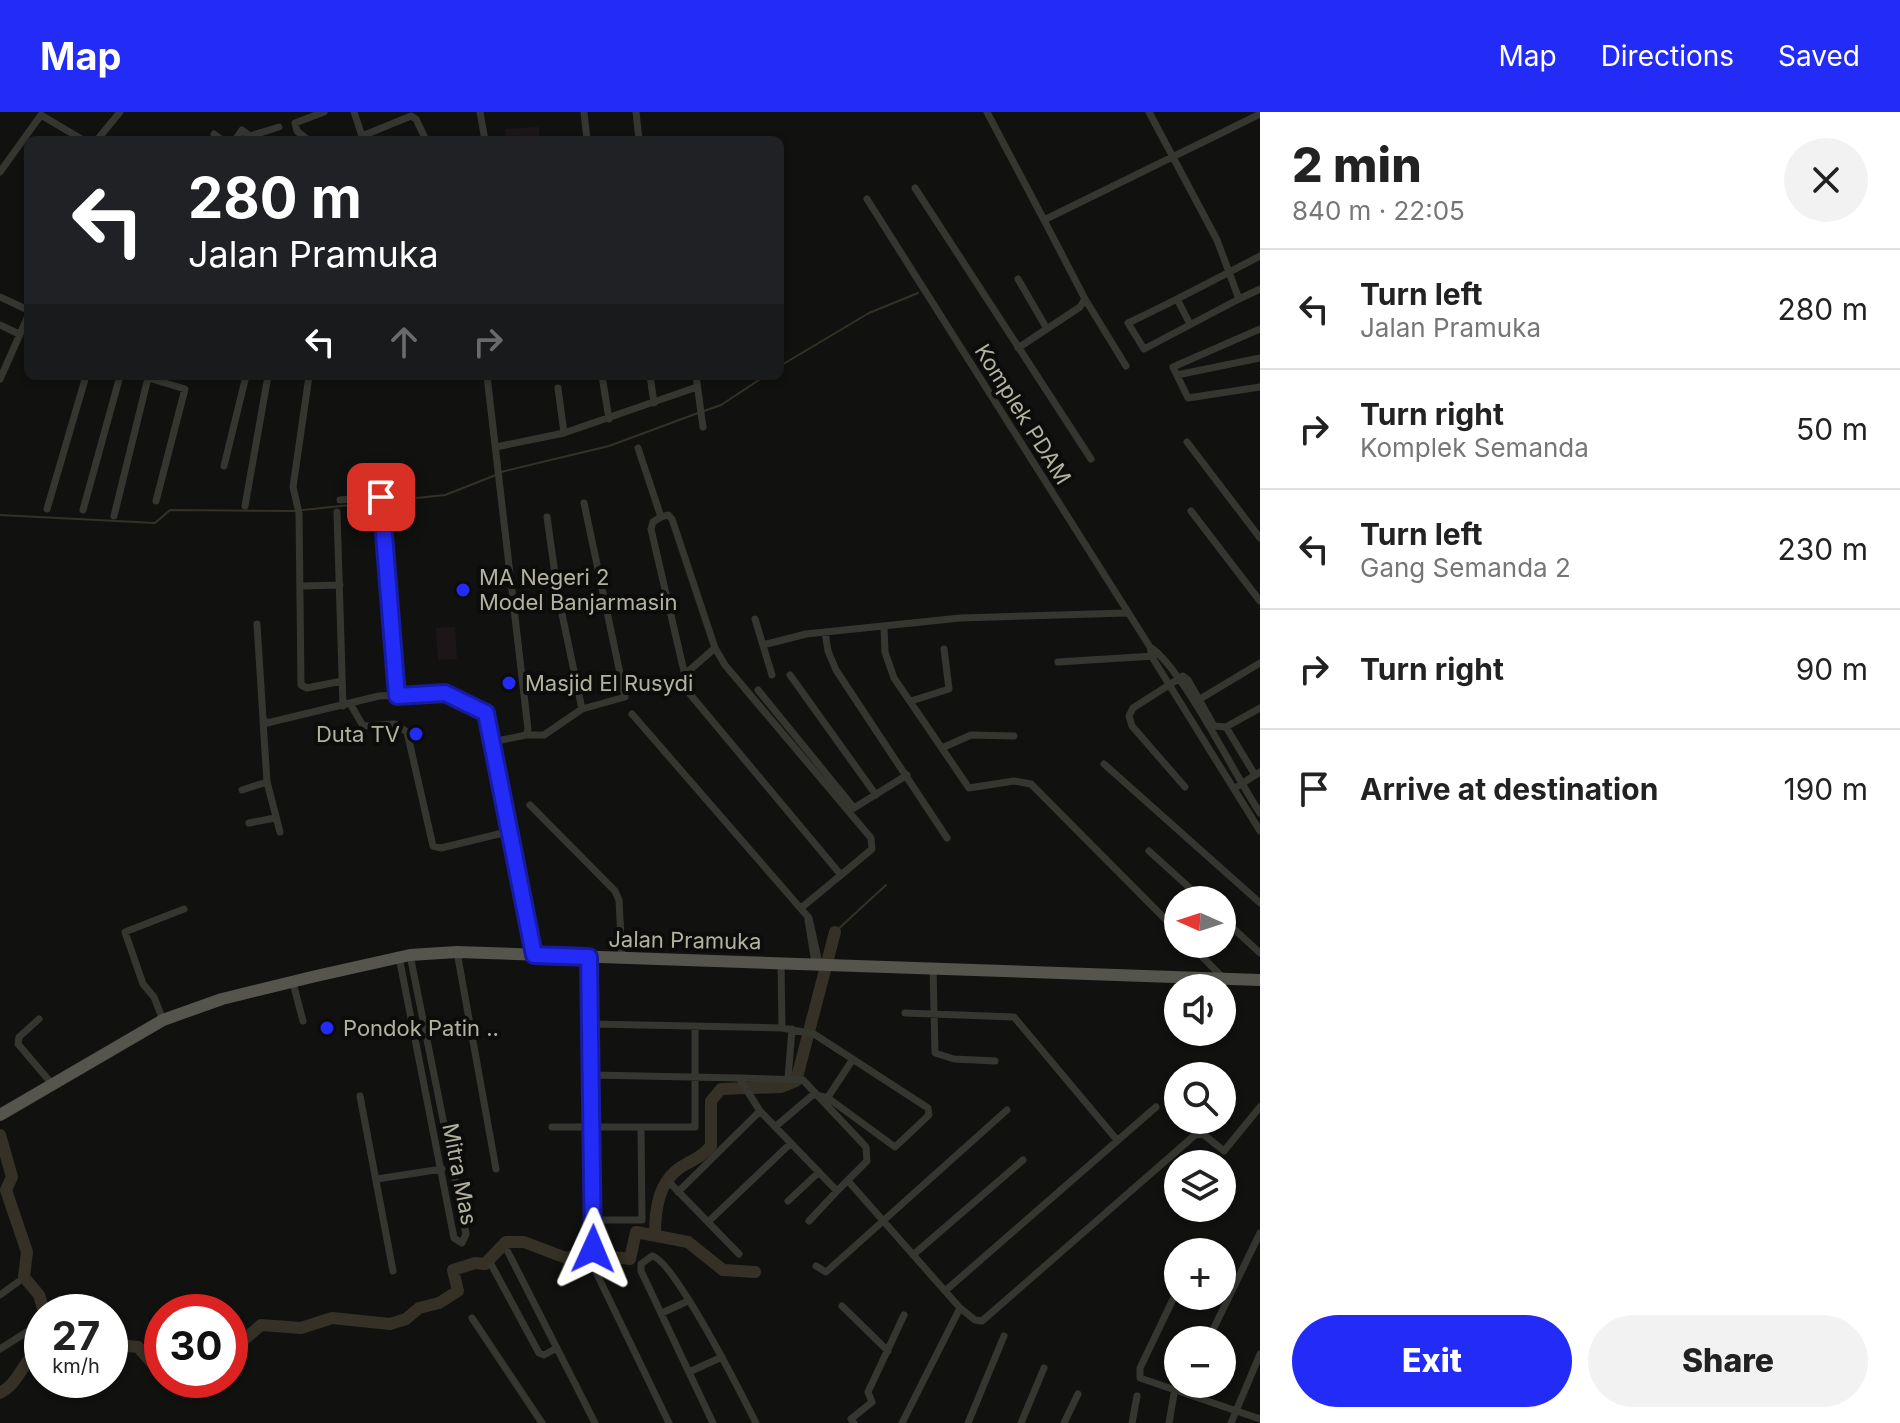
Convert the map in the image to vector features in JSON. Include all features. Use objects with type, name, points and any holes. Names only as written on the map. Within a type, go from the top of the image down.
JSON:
[{"type":"main road","name":"Jalan Pramuka","points":[[0,1115],[163,1020],[222,999],[405,956],[457,952],[1164,976]]},
{"type":"main road","name":"Jalan Pramuka","points":[[1236,979],[1260,980]]},
{"type":"street","points":[[100,136],[120,112]]},
{"type":"street","points":[[303,136],[297,131],[295,123],[324,112]]},
{"type":"street","points":[[354,112],[360,136]]},
{"type":"street","points":[[480,112],[484,136]]},
{"type":"street","points":[[584,112],[587,136]]},
{"type":"street","points":[[636,112],[639,136]]},
{"type":"street","points":[[987,112],[1085,293],[1085,299],[1126,366]]},
{"type":"street","points":[[1149,112],[1170,157],[1217,240],[1239,299]]},
{"type":"street","points":[[1044,220],[1260,114]]},
{"type":"street","points":[[26,136],[41,115],[76,136]]},
{"type":"street","points":[[366,136],[411,116],[416,119],[424,136]]},
{"type":"street","points":[[258,136],[279,127]]},
{"type":"street","points":[[0,172],[24,139]]},
{"type":"street","points":[[915,188],[1091,459]]},
{"type":"street","name":"Komplek PDAM","points":[[867,199],[1127,613],[1258,808]]},
{"type":"street","points":[[1260,256],[1128,323],[1144,349],[1260,289]]},
{"type":"street","points":[[1018,279],[1047,329]]},
{"type":"street","points":[[0,297],[24,308]]},
{"type":"street","points":[[1018,348],[1080,307],[1085,299]]},
{"type":"street","points":[[1177,299],[1190,324]]},
{"type":"street","points":[[0,379],[24,324]]},
{"type":"street","points":[[0,325],[19,334]]},
{"type":"street","points":[[1260,329],[1173,367],[1188,398],[1260,387]]},
{"type":"street","points":[[0,354],[9,358]]},
{"type":"street","points":[[1177,375],[1260,358]]},
{"type":"street","points":[[47,509],[85,380]]},
{"type":"street","points":[[83,510],[119,380]]},
{"type":"street","points":[[114,516],[144,380]]},
{"type":"street","points":[[156,501],[185,393],[184,387],[167,380]]},
{"type":"street","points":[[224,466],[245,380]]},
{"type":"street","points":[[245,506],[267,380]]},
{"type":"street","points":[[308,380],[293,487],[299,511],[301,685],[307,688],[342,681]]},
{"type":"street","points":[[488,380],[526,702],[526,735]]},
{"type":"street","points":[[603,380],[609,419]]},
{"type":"street","points":[[651,380],[654,403]]},
{"type":"street","points":[[696,380],[703,427]]},
{"type":"street","points":[[496,447],[564,433],[697,387]]},
{"type":"street","points":[[558,388],[564,433]]},
{"type":"street","points":[[1187,442],[1260,538]]},
{"type":"street","points":[[638,448],[661,517]]},
{"type":"street","points":[[340,500],[381,500],[400,495]]},
{"type":"street","points":[[381,500],[397,696]]},
{"type":"street","points":[[492,742],[526,735],[544,735],[582,709],[623,699],[626,694],[584,503]]},
{"type":"street","points":[[1191,511],[1251,585],[1260,601]]},
{"type":"street","points":[[337,512],[342,681],[347,706],[363,726],[395,724],[407,732],[433,846],[441,848],[507,832]]},
{"type":"street","points":[[801,908],[841,875],[872,849],[871,838],[738,681],[715,648],[672,519],[668,515],[661,517],[653,522],[651,529],[684,675],[694,700],[841,875]]},
{"type":"street","points":[[547,517],[558,595],[582,709]]},
{"type":"street","points":[[1251,585],[1260,579]]},
{"type":"street","points":[[302,586],[340,585]]},
{"type":"street","points":[[763,645],[825,632],[960,618],[1127,613]]},
{"type":"street","points":[[755,619],[772,675]]},
{"type":"street","points":[[257,624],[267,782],[280,832]]},
{"type":"street","points":[[884,627],[888,665],[969,788],[1014,781],[1036,788],[1164,918]]},
{"type":"street","points":[[825,632],[828,651],[836,670],[947,838]]},
{"type":"street","points":[[684,675],[715,648]]},
{"type":"street","points":[[911,701],[949,689],[944,649]]},
{"type":"street","points":[[1058,662],[1155,655]]},
{"type":"street","points":[[1200,699],[1260,663]]},
{"type":"street","points":[[790,675],[876,795]]},
{"type":"street","points":[[1185,787],[1129,720],[1133,708],[1187,677],[1214,726],[1226,727],[1260,708]]},
{"type":"street","name":"Komplek PDAM","points":[[1174,683],[1260,831]]},
{"type":"street","points":[[758,690],[852,807],[858,808],[907,775]]},
{"type":"street","points":[[263,721],[271,723],[379,696],[445,693],[484,711],[534,955]]},
{"type":"street","points":[[632,714],[809,918],[822,963]]},
{"type":"street","points":[[1226,727],[1258,773],[1233,788]]},
{"type":"street","points":[[942,748],[971,735],[1014,736]]},
{"type":"street","points":[[1104,764],[1260,903]]},
{"type":"street","points":[[242,790],[267,782]]},
{"type":"street","points":[[530,805],[615,891],[619,900],[622,958]]},
{"type":"street","points":[[1247,811],[1258,808]]},
{"type":"street","points":[[249,823],[275,818]]},
{"type":"street","points":[[1149,851],[1188,886]]},
{"type":"street","points":[[163,1020],[154,997],[143,984],[125,932],[184,909]]},
{"type":"street","points":[[1236,931],[1260,953]]},
{"type":"street","points":[[457,952],[496,1169]]},
{"type":"street","name":"Mitra Mas","points":[[405,956],[466,1234],[462,1243],[454,1238],[405,956]]},
{"type":"street","points":[[589,957],[595,1273],[669,1423]]},
{"type":"street","points":[[1204,958],[1219,974]]},
{"type":"street","points":[[781,962],[782,1028]]},
{"type":"street","points":[[933,968],[936,1055],[995,1061]]},
{"type":"street","points":[[293,983],[303,1021]]},
{"type":"street","points":[[905,1013],[1014,1017],[1117,1140]]},
{"type":"street","points":[[39,1019],[19,1037],[18,1044],[52,1084]]},
{"type":"street","points":[[592,1024],[782,1028],[814,1034],[928,1108],[927,1119],[895,1147],[794,1078],[742,1084],[695,1077],[592,1075]]},
{"type":"street","points":[[552,1127],[695,1127],[695,1027]]},
{"type":"street","points":[[794,1078],[796,1030]]},
{"type":"street","points":[[825,1101],[853,1059]]},
{"type":"street","points":[[425,1084],[435,1082]]},
{"type":"street","points":[[742,1084],[760,1111],[837,1191]]},
{"type":"street","points":[[775,1127],[816,1094]]},
{"type":"street","points":[[360,1096],[393,1271]]},
{"type":"street","points":[[809,1221],[867,1161],[868,1150],[825,1101]]},
{"type":"street","points":[[945,1291],[1156,1107]]},
{"type":"street","points":[[849,1182],[960,1308],[975,1320],[985,1320],[1195,1135],[1203,1134],[1224,1151],[1260,1107]]},
{"type":"street","points":[[816,1266],[826,1272],[1007,1110]]},
{"type":"street","points":[[678,1192],[760,1111]]},
{"type":"street","points":[[594,1220],[642,1220],[641,1128]]},
{"type":"street","points":[[708,1222],[791,1143]]},
{"type":"street","points":[[913,1255],[1023,1160]]},
{"type":"street","points":[[377,1179],[452,1169]]},
{"type":"street","points":[[788,1201],[819,1172]]},
{"type":"street","points":[[671,1184],[739,1254]]},
{"type":"street","points":[[1215,1326],[1260,1233]]},
{"type":"street","points":[[508,1252],[595,1423]]},
{"type":"street","points":[[713,1423],[641,1267],[652,1256],[663,1261],[688,1301],[722,1357],[756,1423]]},
{"type":"street","points":[[492,1266],[539,1353],[544,1355],[557,1348]]},
{"type":"street","points":[[0,1295],[18,1282]]},
{"type":"street","points":[[662,1313],[688,1301]]},
{"type":"street","points":[[842,1306],[888,1351]]},
{"type":"street","points":[[902,1423],[960,1308]]},
{"type":"street","points":[[1164,1384],[1142,1380],[1139,1374],[1168,1310]]},
{"type":"street","points":[[854,1423],[851,1419],[872,1402],[868,1392],[904,1315]]},
{"type":"street","points":[[472,1318],[542,1423]]},
{"type":"street","points":[[0,1349],[24,1334]]},
{"type":"street","points":[[968,1423],[1004,1336]]},
{"type":"street","points":[[1231,1423],[1260,1354]]},
{"type":"street","points":[[689,1372],[722,1357]]},
{"type":"street","points":[[1021,1423],[1044,1368]]},
{"type":"street","points":[[1064,1423],[1078,1394]]},
{"type":"street","points":[[1132,1423],[1137,1396]]},
{"type":"street","points":[[1169,1423],[1178,1398]]},
{"type":"street","points":[[1207,1398],[1260,1419]]},
{"type":"shaded area","points":[[539,127],[540,136],[506,136],[505,129]]},
{"type":"shaded area","points":[[455,627],[457,659],[438,660],[436,628]]},
{"type":"waterway","points":[[784,364],[869,313],[918,293]]},
{"type":"waterway","points":[[704,411],[721,405],[759,380]]},
{"type":"waterway","points":[[501,472],[609,446],[698,413]]},
{"type":"waterway","points":[[303,510],[445,495],[496,475]]},
{"type":"waterway","points":[[0,515],[155,523],[170,510],[297,511]]},
{"type":"waterway","points":[[835,932],[886,885]]},
{"type":"waterway","points":[[655,1235],[657,1206],[667,1180],[711,1146],[711,1101],[721,1089],[781,1087],[796,1081],[835,932]]},
{"type":"waterway","points":[[0,1135],[12,1177],[6,1190],[27,1252],[24,1277],[38,1294]]},
{"type":"waterway","points":[[248,1336],[261,1325],[301,1328],[332,1318],[390,1324],[406,1319],[419,1308],[439,1303],[458,1291],[453,1270],[475,1263],[485,1264],[506,1242],[524,1242],[566,1258],[587,1254],[630,1259],[636,1232],[688,1242],[723,1270],[755,1272]]},
{"type":"waterway","points":[[128,1346],[138,1347],[144,1354]]},
{"type":"waterway","points":[[0,1393],[7,1389],[24,1367]]},
{"type":"place","name":"MA Negeri 2 Model Banjarmasin","points":[[463,590]]},
{"type":"place","name":"Masjid El Rusydi","points":[[509,683]]},
{"type":"place","name":"Duta TV","points":[[416,734]]},
{"type":"place","name":"Pondok Patin ..","points":[[327,1028]]},
{"type":"route","points":[[381,497],[397,696],[445,693],[486,713],[507,832],[534,955],[589,957],[593,1249]]}]
